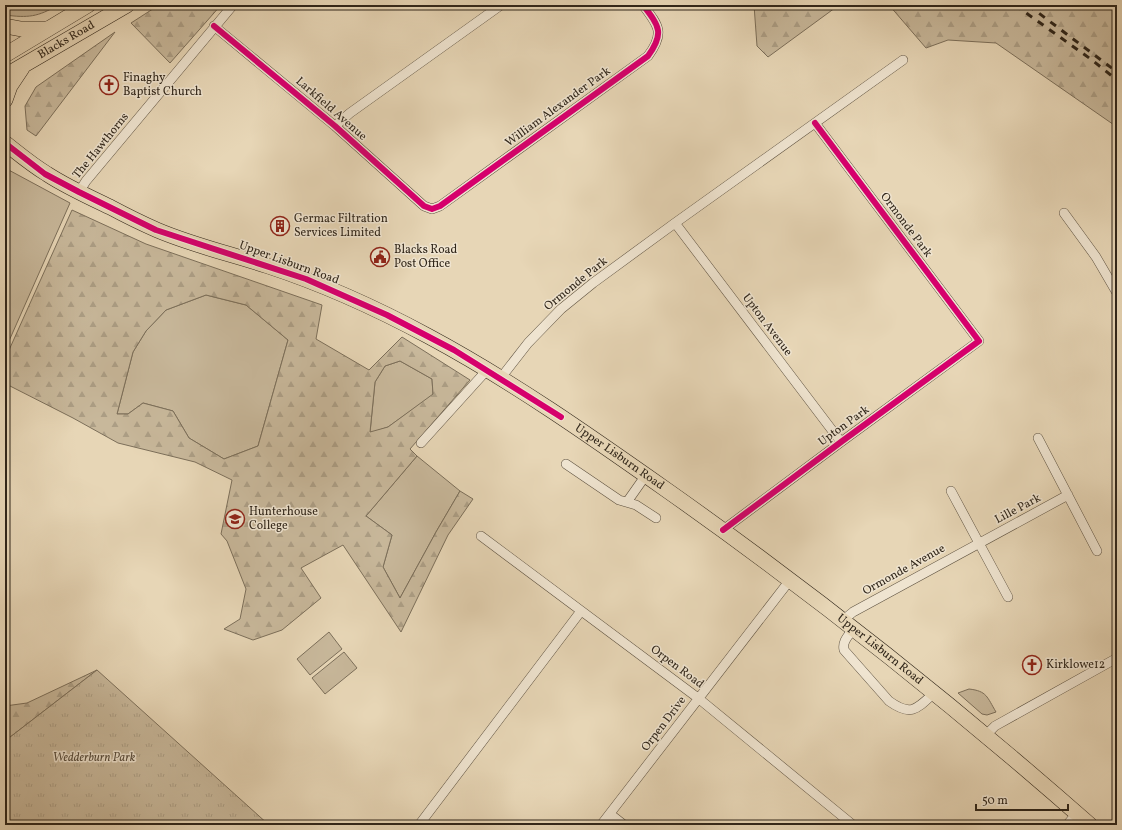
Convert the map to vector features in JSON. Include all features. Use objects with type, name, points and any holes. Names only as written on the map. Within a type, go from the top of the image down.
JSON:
[{"type":"main road","name":"Blacks Road","points":[[5,55],[88,5]]},
{"type":"main road","name":"Blacks Road","points":[[5,76],[127,5]]},
{"type":"main road","points":[[5,26],[22,29],[50,28]]},
{"type":"main road","points":[[5,100],[10,86],[24,65]]},
{"type":"main road","name":"Upper Lisburn Road","points":[[5,143],[45,174],[156,230],[306,279],[349,297],[454,350],[561,417],[646,475],[790,580],[934,693],[986,736],[1072,819],[1090,825]]},
{"type":"street","name":"The Hawthorns","points":[[79,192],[86,180],[233,5]]},
{"type":"street","points":[[335,126],[350,113],[501,5]]},
{"type":"street","name":"William Alexander Park","points":[[432,209],[440,206],[648,56],[656,46],[658,30],[656,22],[643,5]]},
{"type":"street","name":"Larkfield Avenue","points":[[214,26],[335,126],[424,206],[432,209]]},
{"type":"street","name":"Ormonde Park","points":[[500,379],[528,343],[561,309],[593,283],[903,60]]},
{"type":"street","name":"Ormonde Park","points":[[815,123],[979,341]]},
{"type":"street","points":[[1064,213],[1096,257],[1117,294]]},
{"type":"street","name":"Upton Avenue","points":[[675,223],[841,442]]},
{"type":"street","name":"Upton Park","points":[[723,530],[979,341]]},
{"type":"street","points":[[421,443],[486,370]]},
{"type":"street","points":[[1038,438],[1097,551]]},
{"type":"street","points":[[566,464],[619,500],[636,505],[656,518]]},
{"type":"street","points":[[627,502],[646,475]]},
{"type":"street","points":[[951,491],[1008,597]]},
{"type":"street","name":"Lille Park","points":[[979,543],[1068,495]]},
{"type":"street","name":"Orpen Road","points":[[481,536],[698,698],[853,825]]},
{"type":"street","name":"Ormonde Avenue","points":[[848,625],[853,612],[979,543]]},
{"type":"street","name":"Orpen Drive","points":[[601,825],[790,580]]},
{"type":"street","points":[[419,825],[581,611]]},
{"type":"street","points":[[848,625],[843,646],[844,650],[889,701],[898,707],[912,710],[918,708],[934,693]]},
{"type":"street","points":[[986,736],[995,726],[1117,658]]},
{"type":"street","points":[[610,814],[624,825]]},
{"type":"green space","points":[[5,5],[58,5],[33,16],[20,16],[5,15]]},
{"type":"green space","points":[[159,5],[221,5],[170,63],[131,23]]},
{"type":"green space","points":[[754,5],[839,5],[768,57],[757,46]]},
{"type":"green space","points":[[889,5],[1117,5],[1117,127],[996,43],[948,40],[926,48]]},
{"type":"green space","points":[[115,32],[36,136],[27,130],[25,106],[36,87]]},
{"type":"green space","points":[[5,168],[70,203],[5,350]]},
{"type":"green space","points":[[72,210],[146,244],[322,305],[316,339],[369,370],[402,337],[470,380],[410,449],[417,456],[366,516],[392,535],[383,567],[400,598],[460,491],[473,499],[448,535],[401,632],[343,545],[301,568],[321,598],[282,630],[253,640],[224,629],[240,619],[246,589],[227,541],[221,534],[232,480],[195,462],[118,443],[10,386],[5,389],[5,359]],"holes":[[[206,295],[246,305],[288,340],[258,446],[224,459],[189,438],[173,411],[143,403],[128,414],[117,414],[133,352],[146,331],[166,310]],[[400,361],[432,379],[433,394],[388,427],[370,432],[375,382],[385,366]]]},
{"type":"green space","points":[[206,295],[246,305],[288,340],[258,446],[224,459],[189,438],[173,411],[143,403],[128,414],[117,414],[133,352],[146,331],[166,310]]},
{"type":"green space","points":[[400,361],[432,379],[433,395],[388,427],[370,433],[375,382],[385,366]]},
{"type":"green space","points":[[417,456],[460,491],[400,598],[383,567],[392,535],[366,516]]},
{"type":"green space","points":[[329,632],[342,649],[310,675],[297,659]]},
{"type":"green space","points":[[344,652],[357,668],[325,694],[312,678]]},
{"type":"green space","points":[[97,670],[5,741],[5,706],[27,703]]},
{"type":"green space","name":"Wedderburn Park","points":[[97,670],[269,825],[5,825],[5,741]]},
{"type":"green space","points":[[969,689],[983,693],[996,712],[987,715],[982,714],[958,693]]},
{"type":"railway","points":[[1015,5],[1092,60],[1117,80]]},
{"type":"railway","points":[[1028,5],[1117,72]]},
{"type":"cycle path","points":[[214,26],[335,126],[424,206],[432,209],[440,206],[648,56],[657,41],[658,30],[656,24],[643,5]]},
{"type":"cycle path","points":[[723,530],[979,341],[815,123]]},
{"type":"cycle path","points":[[5,143],[45,174],[156,230],[306,279],[387,315],[454,350],[561,417]]},
{"type":"place","name":"Finaghy Baptist Church","points":[[109,85]]},
{"type":"place","name":"Germac Filtration Services Limited","points":[[280,226]]},
{"type":"place","name":"Blacks Road Post Office","points":[[380,257]]},
{"type":"place","name":"Hunterhouse College","points":[[235,519]]},
{"type":"place","name":"Kirklowe12","points":[[1032,665]]}]
